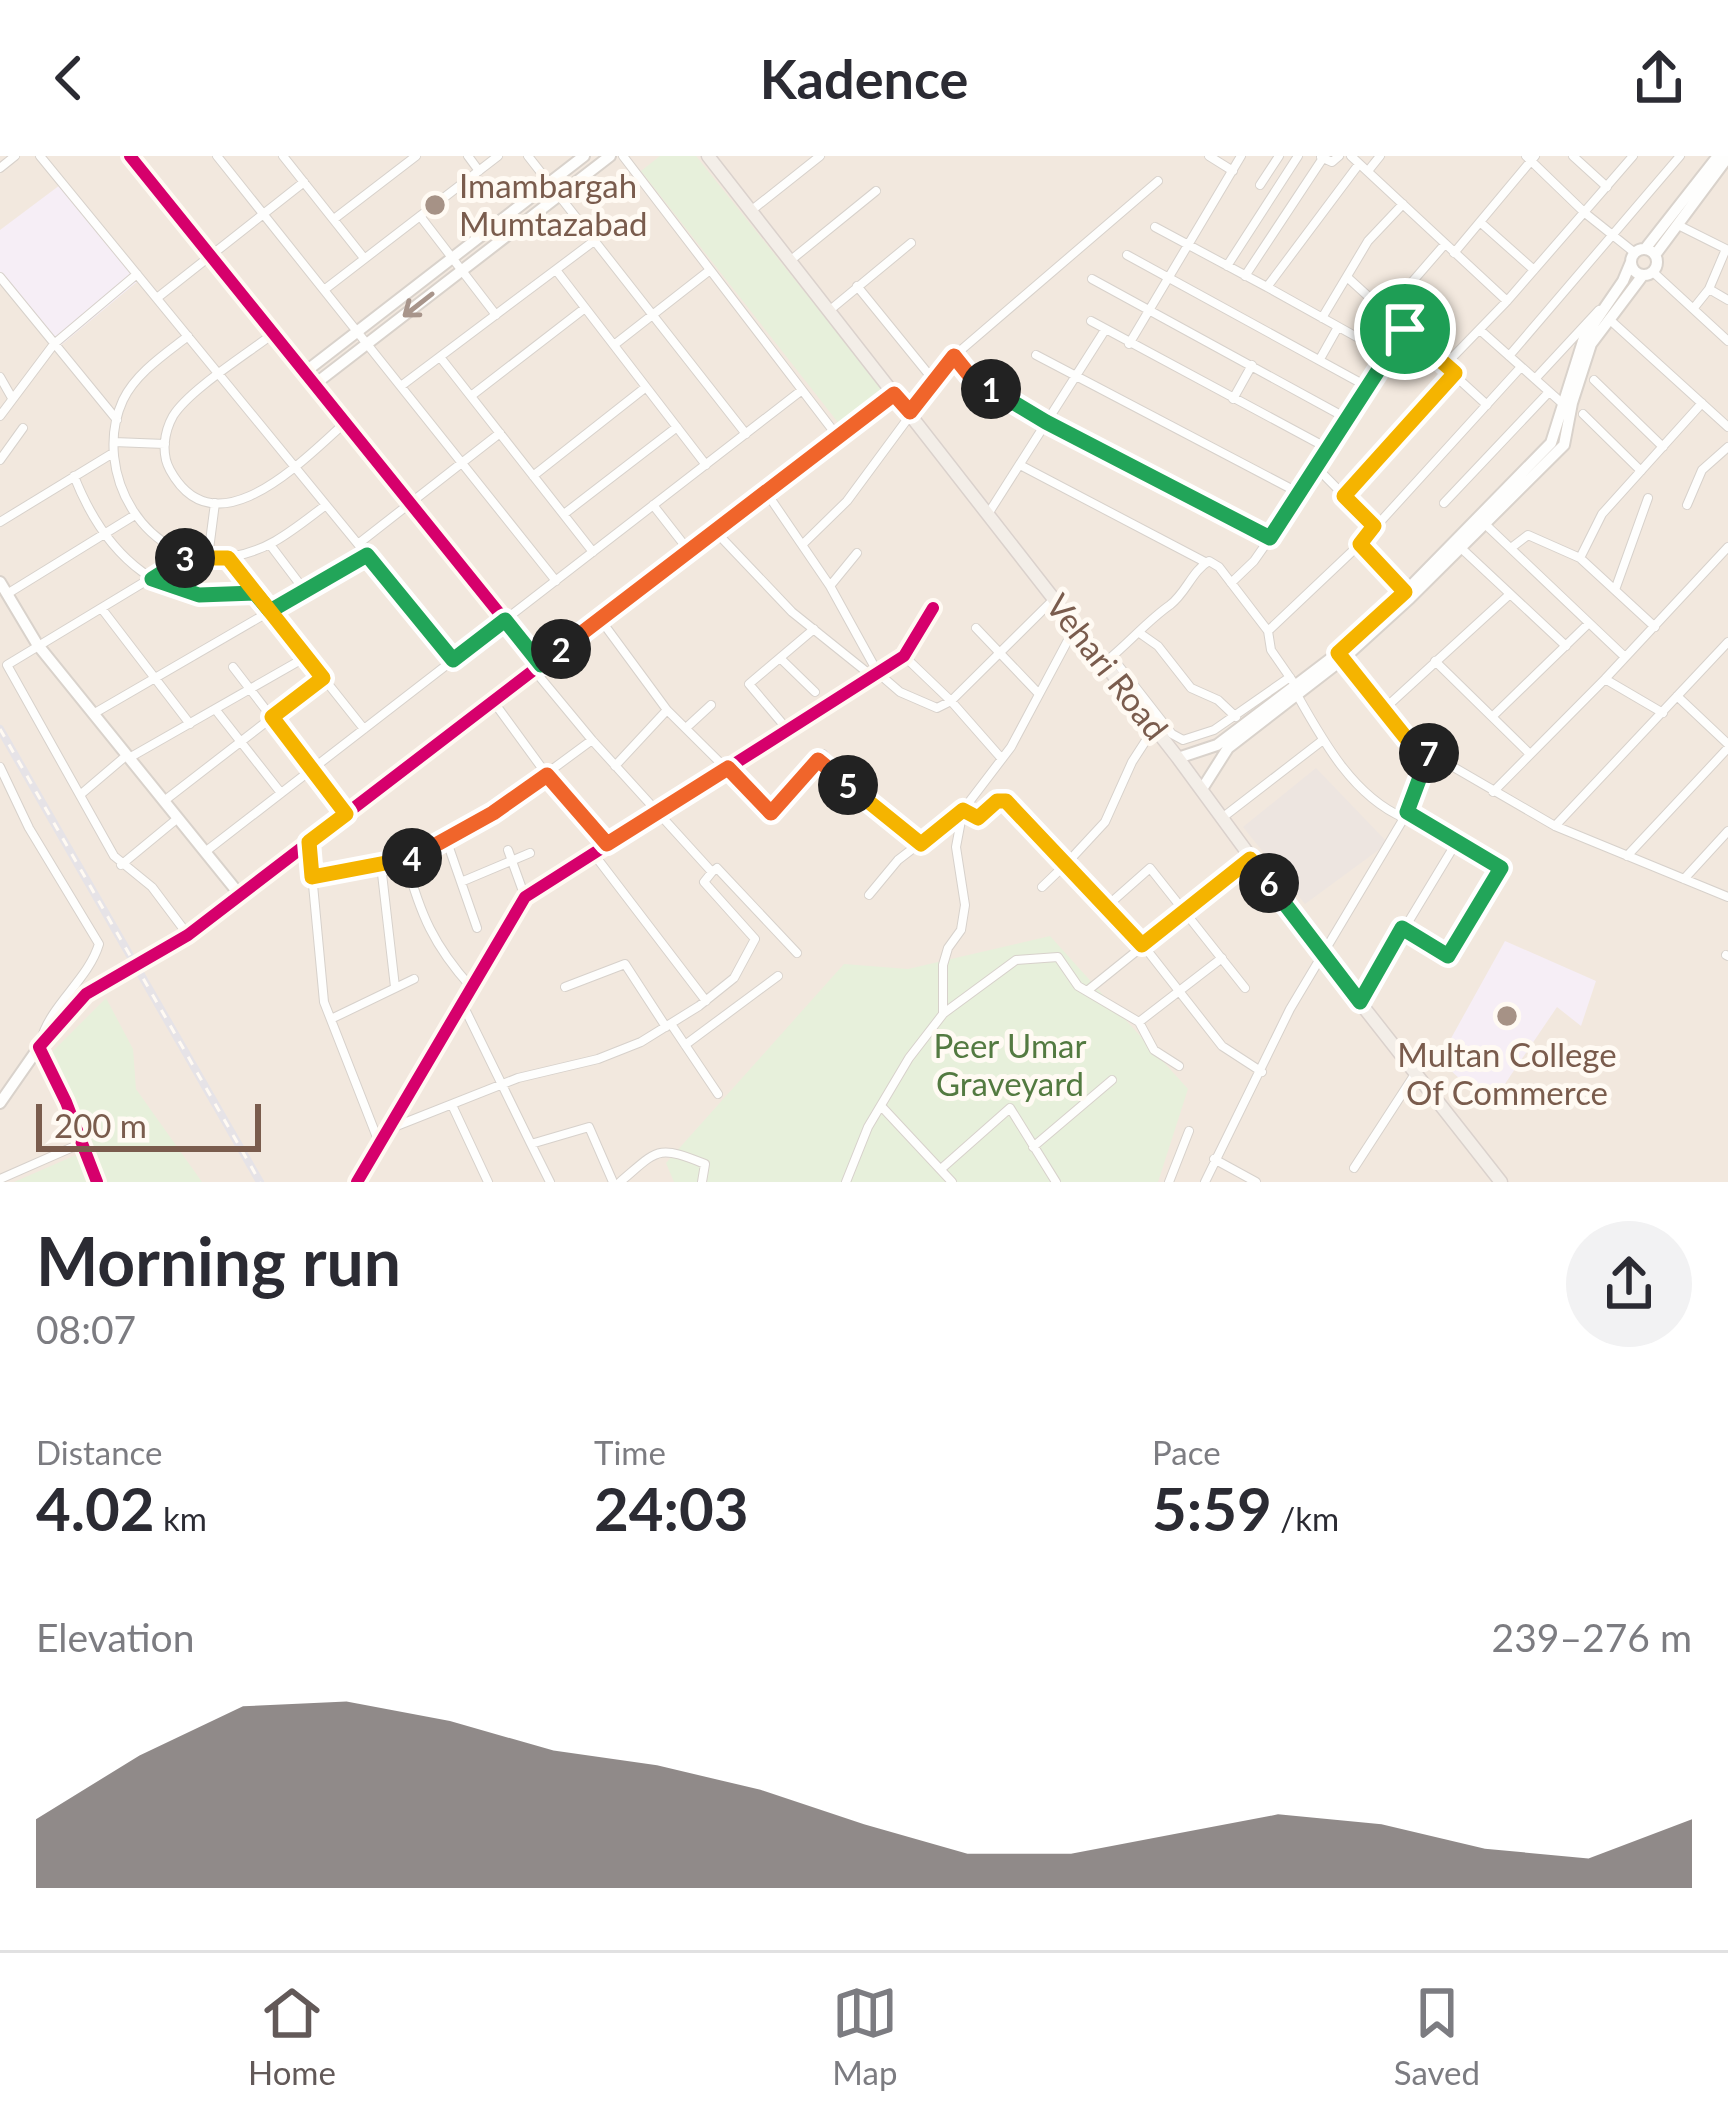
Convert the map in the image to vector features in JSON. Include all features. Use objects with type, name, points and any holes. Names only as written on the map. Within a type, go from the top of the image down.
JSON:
[{"type":"main road","name":"Vehari Road","points":[[708,156],[1107,661],[1250,859],[1502,1182]]},
{"type":"street","points":[[0,168],[15,156]]},
{"type":"street","points":[[40,156],[453,660]]},
{"type":"street","points":[[130,156],[505,620],[592,740],[712,872]]},
{"type":"street","points":[[217,156],[556,581]]},
{"type":"street","points":[[283,156],[365,259]]},
{"type":"street","points":[[334,219],[416,156]]},
{"type":"street","points":[[468,156],[479,171]]},
{"type":"street","points":[[324,290],[498,156]]},
{"type":"street","points":[[528,156],[746,434]]},
{"type":"street","points":[[305,372],[584,156]]},
{"type":"street","points":[[315,384],[610,156]]},
{"type":"street","points":[[623,156],[838,436]]},
{"type":"street","points":[[751,212],[820,156]]},
{"type":"street","points":[[1209,156],[1232,171]]},
{"type":"street","points":[[1129,344],[1241,156]]},
{"type":"street","points":[[1260,184],[1279,156]]},
{"type":"street","points":[[1227,266],[1298,156]]},
{"type":"street","points":[[1245,276],[1321,157],[1332,162],[1339,156]]},
{"type":"street","points":[[1368,171],[1380,156]]},
{"type":"street","points":[[1573,156],[1607,187]]},
{"type":"street","points":[[1445,365],[1632,156]]},
{"type":"street","points":[[1509,356],[1680,156]]},
{"type":"street","points":[[1202,789],[1247,728],[1295,686],[1340,656],[1461,548],[1564,445],[1572,403],[1605,313],[1641,255],[1718,156]]},
{"type":"street","points":[[1728,157],[1678,225],[1641,255],[1637,273],[1648,274],[1728,341]]},
{"type":"street","points":[[1454,253],[1530,158],[1612,236],[1657,264],[1535,380]]},
{"type":"street","points":[[1268,287],[1355,160],[1507,301]]},
{"type":"street","points":[[803,544],[847,501],[954,356],[1158,181]]},
{"type":"street","points":[[157,298],[304,182]]},
{"type":"street","points":[[790,261],[876,191]]},
{"type":"street","points":[[1322,318],[1368,241],[1403,204]]},
{"type":"street","points":[[420,216],[496,315]]},
{"type":"street","points":[[1480,222],[1534,270]]},
{"type":"street","points":[[1678,225],[1727,249],[1709,289],[1693,309]]},
{"type":"street","points":[[1155,227],[1389,355]]},
{"type":"street","points":[[401,386],[594,241]]},
{"type":"street","points":[[830,310],[911,243]]},
{"type":"street","points":[[1386,312],[1445,244]]},
{"type":"street","points":[[1127,255],[1368,387]]},
{"type":"street","points":[[556,270],[706,465]]},
{"type":"street","points":[[614,345],[710,270]]},
{"type":"street","points":[[0,416],[54,344],[137,274]]},
{"type":"street","points":[[0,277],[117,420]]},
{"type":"street","points":[[1347,277],[1487,405]]},
{"type":"street","points":[[1092,279],[1348,419]]},
{"type":"street","points":[[857,286],[935,382]]},
{"type":"street","points":[[1709,289],[1728,300]]},
{"type":"street","points":[[471,396],[585,308]]},
{"type":"street","points":[[1605,313],[1728,427]]},
{"type":"street","points":[[1407,595],[1551,443],[1584,338],[1605,313]]},
{"type":"street","points":[[1091,321],[1329,449]]},
{"type":"street","points":[[1319,359],[1338,327]]},
{"type":"street","points":[[1231,583],[1270,538],[1318,469],[1405,329]]},
{"type":"street","points":[[988,514],[1106,330]]},
{"type":"street","points":[[1480,330],[1563,404]]},
{"type":"street","points":[[274,333],[172,418],[166,463],[178,481],[215,503],[242,501],[346,422]]},
{"type":"street","points":[[188,336],[133,384],[117,420],[113,447],[117,484],[135,515],[164,541],[189,555],[228,558],[271,546],[326,505]]},
{"type":"street","points":[[1036,355],[1300,494]]},
{"type":"street","points":[[954,356],[970,376],[1046,422],[1270,538]]},
{"type":"street","points":[[440,357],[593,552]]},
{"type":"street","points":[[1233,399],[1252,365]]},
{"type":"street","points":[[1268,631],[1360,544],[1521,367]]},
{"type":"street","points":[[1344,496],[1455,373]]},
{"type":"street","points":[[0,377],[12,398]]},
{"type":"street","points":[[1594,380],[1663,447]]},
{"type":"street","points":[[533,476],[646,387]]},
{"type":"street","points":[[205,852],[802,390]]},
{"type":"street","points":[[1444,503],[1550,392]]},
{"type":"street","points":[[142,961],[188,935],[894,394]]},
{"type":"street","points":[[1580,558],[1603,514],[1702,403]]},
{"type":"street","points":[[1582,414],[1641,471]]},
{"type":"street","points":[[563,514],[677,427]]},
{"type":"street","points":[[0,460],[23,428]]},
{"type":"street","points":[[358,544],[500,433]]},
{"type":"street","points":[[0,522],[113,447],[165,444]]},
{"type":"street","points":[[1687,505],[1702,470],[1728,447]]},
{"type":"street","points":[[1019,465],[1219,567],[1268,631],[1271,650],[1323,740],[1370,799],[1497,865],[1501,872],[1451,953],[1443,956],[1402,928]]},
{"type":"street","points":[[1318,469],[1374,526]]},
{"type":"street","points":[[74,476],[103,535],[152,579],[199,595],[255,593]]},
{"type":"street","points":[[766,492],[830,586],[875,675]]},
{"type":"street","points":[[1615,590],[1648,498]]},
{"type":"street","points":[[208,557],[215,503]]},
{"type":"street","points":[[653,505],[689,551]]},
{"type":"street","points":[[135,515],[3,588],[37,644],[240,895]]},
{"type":"street","points":[[1485,524],[1625,657]]},
{"type":"street","points":[[715,531],[757,578],[814,629],[900,692],[937,708],[951,701],[1054,598]]},
{"type":"street","points":[[1511,548],[1528,536],[1580,558],[1655,627]]},
{"type":"street","points":[[1360,544],[1407,595]]},
{"type":"street","points":[[271,546],[305,591]]},
{"type":"street","points":[[1493,792],[1728,547]]},
{"type":"street","points":[[1461,548],[1566,646]]},
{"type":"street","points":[[830,586],[857,553]]},
{"type":"street","points":[[188,935],[152,887],[122,865],[8,665],[189,555]]},
{"type":"street","points":[[93,714],[367,555]]},
{"type":"street","points":[[228,558],[364,729]]},
{"type":"street","points":[[1204,562],[1168,607],[1158,610],[1141,634],[1107,661],[1177,739],[1202,736],[1295,686]]},
{"type":"street","points":[[1382,710],[1510,593]]},
{"type":"street","points":[[357,1182],[525,897],[904,656],[933,608]]},
{"type":"street","points":[[102,609],[190,724]]},
{"type":"street","points":[[600,619],[667,710],[771,813],[820,757],[921,844]]},
{"type":"street","points":[[1493,716],[1589,623]]},
{"type":"street","points":[[869,895],[898,860],[963,810],[1002,759],[1075,625]]},
{"type":"street","points":[[976,628],[1039,694]]},
{"type":"street","points":[[787,729],[749,684],[814,629]]},
{"type":"street","points":[[1141,634],[1158,646],[1191,688],[1218,700],[1247,728]]},
{"type":"street","points":[[1556,826],[1728,642]]},
{"type":"street","points":[[904,656],[1002,759]]},
{"type":"street","points":[[1340,656],[1406,738],[1431,754],[1556,826],[1728,896]]},
{"type":"street","points":[[80,795],[128,757],[306,657]]},
{"type":"street","points":[[780,658],[815,692]]},
{"type":"street","points":[[1435,661],[1530,754]]},
{"type":"street","points":[[233,667],[346,814]]},
{"type":"street","points":[[164,801],[323,678]]},
{"type":"street","points":[[1605,680],[1663,712]]},
{"type":"street","points":[[1627,856],[1728,746],[1677,696]]},
{"type":"street","points":[[494,701],[547,775],[607,844]]},
{"type":"street","points":[[686,728],[711,705]]},
{"type":"street","points":[[215,709],[281,793]]},
{"type":"street","points":[[615,766],[667,710]]},
{"type":"street","points":[[1042,887],[1105,822],[1132,762],[1154,728]]},
{"type":"street","points":[[1178,758],[1217,746],[1247,728]]},
{"type":"street","points":[[312,877],[406,861],[493,813],[592,740]]},
{"type":"street","points":[[1222,818],[1323,740]]},
{"type":"street","points":[[1205,1182],[1290,1010],[1406,815],[1431,754]]},
{"type":"street","points":[[0,767],[29,828],[99,944],[86,970],[45,1025],[39,1047],[98,1182]]},
{"type":"street","points":[[963,810],[978,818],[997,801],[1006,801],[1142,945],[1222,1046],[1262,1072]]},
{"type":"street","points":[[943,1014],[943,965],[961,930],[965,905],[956,847],[963,810]]},
{"type":"street","points":[[122,865],[178,818]]},
{"type":"street","points":[[1684,879],[1728,831]]},
{"type":"street","points":[[446,839],[477,928]]},
{"type":"street","points":[[309,842],[324,1002],[380,1146]]},
{"type":"street","points":[[1360,1002],[1456,842]]},
{"type":"street","points":[[461,882],[509,856],[530,853]]},
{"type":"street","points":[[593,854],[706,1001]]},
{"type":"street","points":[[509,856],[525,897]]},
{"type":"street","points":[[1087,991],[1250,859]]},
{"type":"street","points":[[406,861],[437,946],[471,987]]},
{"type":"street","points":[[381,866],[395,986]]},
{"type":"street","points":[[392,1128],[500,1084],[598,1059],[668,1026],[706,1001],[734,978],[755,939],[704,882],[717,868],[797,952]]},
{"type":"street","points":[[1107,906],[1150,868],[1246,988]]},
{"type":"street","points":[[846,1182],[868,1127],[909,1058],[943,1014],[1016,961],[1058,957],[1078,986],[1139,1022],[1154,1051],[1179,1066]]},
{"type":"street","points":[[1139,1022],[1222,958]]},
{"type":"street","points":[[565,987],[625,964],[718,1094]]},
{"type":"street","points":[[0,1103],[39,1047],[98,986],[117,974]]},
{"type":"street","points":[[685,1045],[778,976]]},
{"type":"street","points":[[333,1018],[414,979]]},
{"type":"street","points":[[462,1003],[550,1182]]},
{"type":"street","points":[[1354,1168],[1415,1073]]},
{"type":"street","points":[[1034,1147],[1112,1079]]},
{"type":"street","points":[[452,1105],[488,1182]]},
{"type":"street","points":[[882,1107],[952,1182]]},
{"type":"street","points":[[941,1169],[1010,1108],[1056,1182]]},
{"type":"street","points":[[531,1144],[589,1127],[617,1182],[652,1153],[675,1152],[705,1164],[702,1182]]},
{"type":"street","points":[[1169,1182],[1189,1131]]},
{"type":"street","points":[[0,1179],[82,1144]]},
{"type":"street","points":[[1214,1159],[1253,1181]]},
{"type":"shaded area","points":[[0,156],[1728,156],[1728,1182],[0,1182]]},
{"type":"shaded area","points":[[60,185],[138,281],[60,346],[0,273],[0,230]]},
{"type":"shaded area","points":[[1316,768],[1388,843],[1305,904],[1243,827]]},
{"type":"shaded area","name":"Multan College Of Commerce","points":[[1505,941],[1596,981],[1581,1026],[1557,1007],[1490,1106],[1439,1060]]},
{"type":"green space","points":[[660,156],[696,156],[883,390],[840,425],[641,171]]},
{"type":"green space","name":"Peer Umar Graveyard","points":[[1050,936],[1188,1089],[1158,1182],[674,1182],[666,1163],[844,964],[908,969]]},
{"type":"green space","points":[[106,998],[133,1049],[136,1089],[202,1182],[105,1182],[50,1054]]},
{"type":"green space","points":[[76,1155],[87,1182],[14,1182]]},
{"type":"tunnel","points":[[117,974],[142,961]]},
{"type":"railway","points":[[0,729],[260,1182]]},
{"type":"cycle path","points":[[130,156],[541,665]]},
{"type":"cycle path","points":[[97,1182],[39,1047],[86,994],[188,935],[894,394]]},
{"type":"cycle path","points":[[357,1182],[525,897],[904,656],[933,608]]},
{"type":"place","name":"Imambargah Mumtazabad","points":[[435,205]]},
{"type":"place","name":"Multan College Of Commerce","points":[[1507,1016]]},
{"type":"route","points":[[1405,329],[1270,538],[1046,422],[970,376],[954,356],[910,412],[894,394],[541,665],[505,620],[453,660],[367,555],[270,611],[255,593],[199,595],[152,579],[189,555],[228,558],[270,611],[323,678],[272,717],[346,814],[309,842],[312,877],[406,861],[493,813],[547,775],[607,844],[728,768],[771,813],[818,760],[921,844],[963,810],[978,818],[997,801],[1006,801],[1142,945],[1250,859],[1360,1002],[1402,928],[1448,956],[1501,872],[1497,865],[1407,812],[1431,754],[1406,738],[1338,653],[1405,592],[1360,544],[1374,526],[1344,496],[1455,373],[1405,329]]}]
